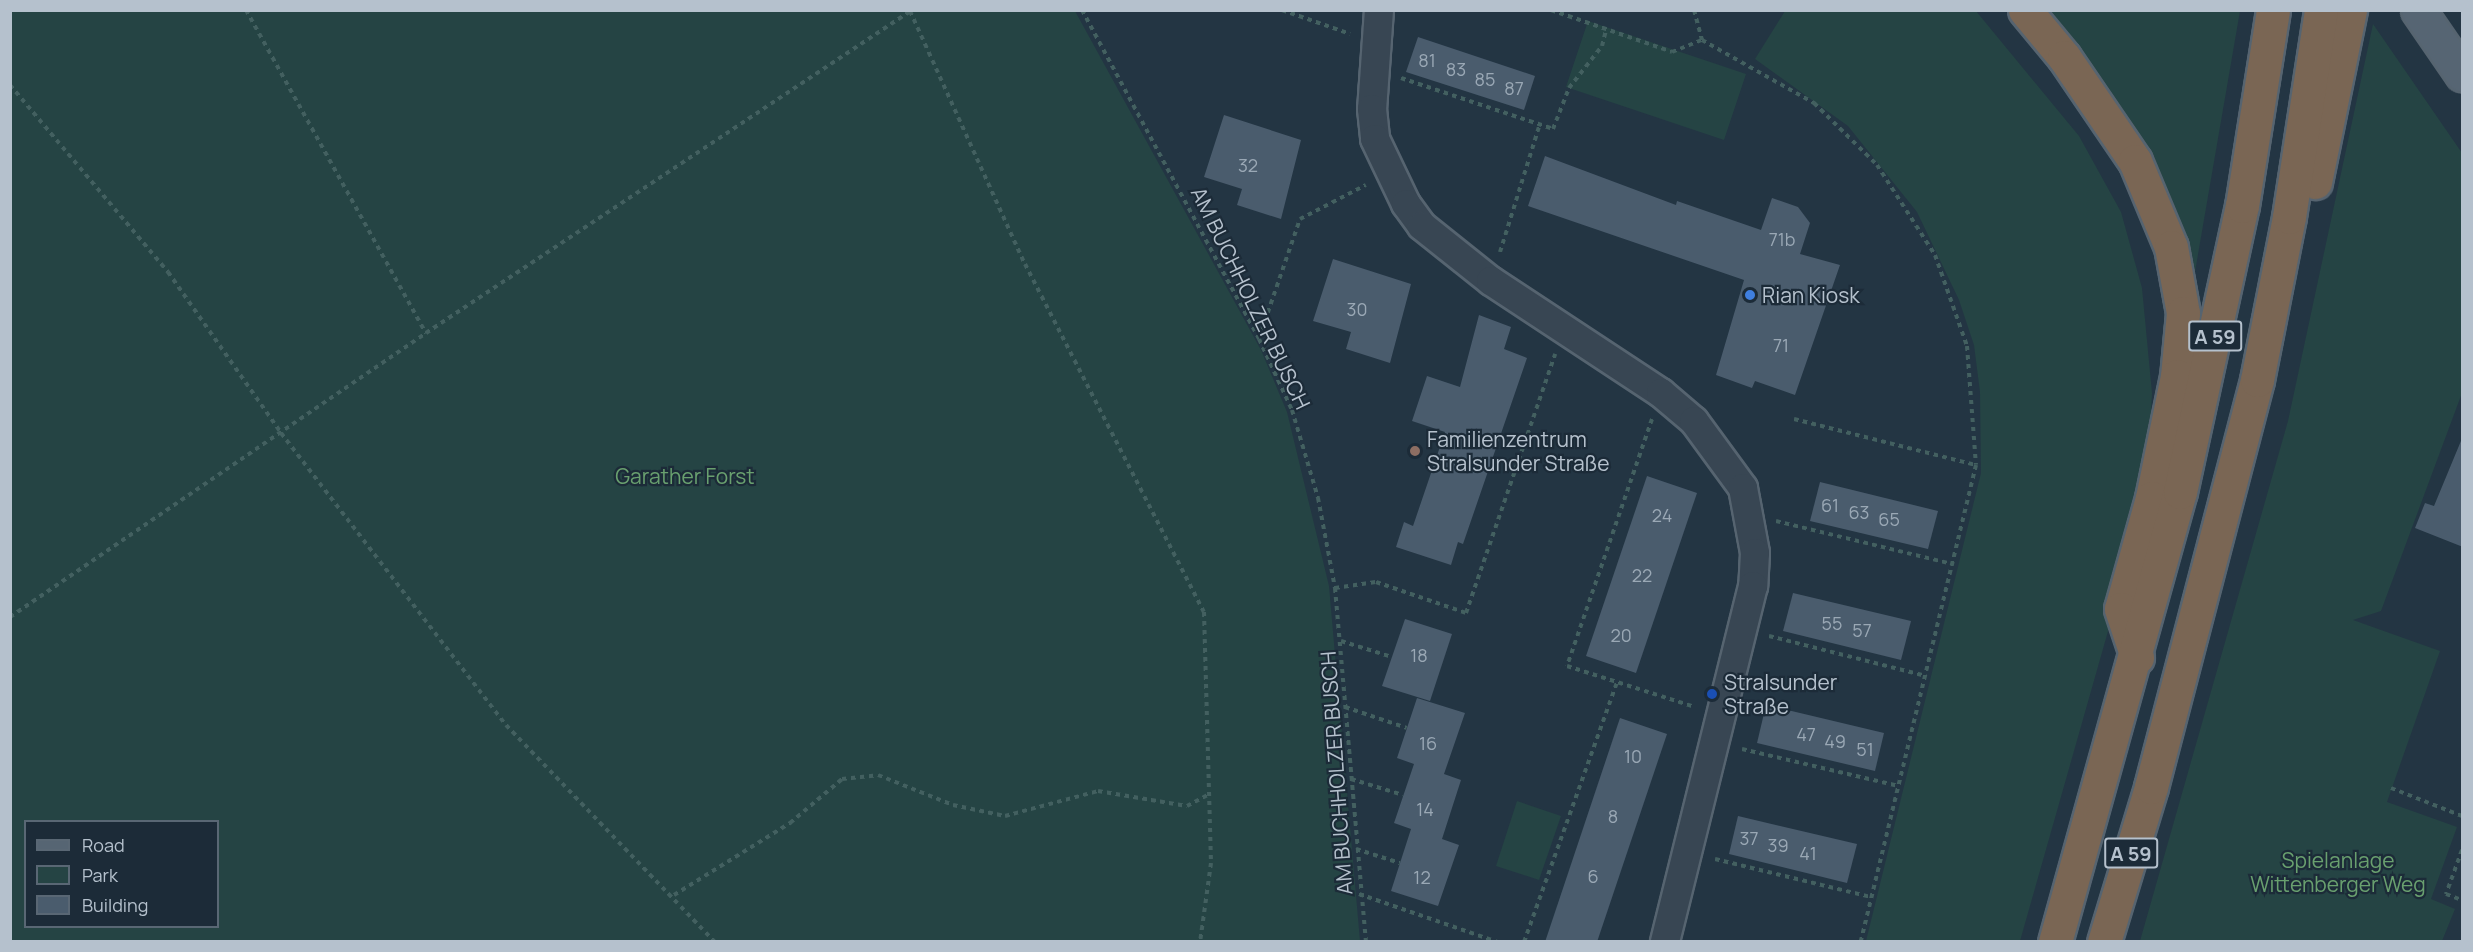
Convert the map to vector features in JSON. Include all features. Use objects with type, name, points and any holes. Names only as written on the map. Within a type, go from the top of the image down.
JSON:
[{"type":"highway","points":[[2025,10],[2064,57],[2135,160],[2171,247],[2183,314],[2177,376],[2155,487],[2121,609],[2137,657]]},
{"type":"highway","name":"A 59","points":[[2055,942],[2137,657],[2214,342],[2242,206],[2273,10]]},
{"type":"highway","name":"A 59","points":[[2104,942],[2151,787],[2243,434],[2289,217],[2340,12]]},
{"type":"main road","points":[[2418,10],[2463,74]]},
{"type":"street","points":[[1379,10],[1373,119],[1387,173],[1422,226],[1491,281],[1661,393],[1694,421],[1726,459],[1743,488],[1755,553],[1743,629],[1665,942]]},
{"type":"path","points":[[246,10],[426,333]]},
{"type":"path","name":"AM BUCHHOLZER BUSCH","points":[[1082,10],[1259,339],[1292,410],[1318,498],[1335,588],[1341,641],[1359,894],[1366,942]]},
{"type":"path","points":[[1282,10],[1375,56],[1539,127],[1553,129],[1569,88],[1602,46],[1606,30]]},
{"type":"path","points":[[1551,10],[1672,52],[1702,40]]},
{"type":"path","points":[[1695,10],[1702,40],[1804,97],[1845,129],[1912,215],[1935,255],[1967,346],[1976,465],[1861,942]]},
{"type":"path","points":[[10,616],[426,333],[911,11],[1025,264],[1203,612],[1211,863],[1200,942]]},
{"type":"path","points":[[10,85],[168,272],[280,433],[506,725],[674,896],[715,942]]},
{"type":"path","points":[[1491,281],[1539,127]]},
{"type":"path","points":[[1259,339],[1300,219],[1387,173]]},
{"type":"path","points":[[1335,588],[1376,582],[1466,613],[1563,330]]},
{"type":"path","points":[[1661,393],[1568,666],[1617,682],[1718,729],[1899,786]]},
{"type":"path","points":[[1794,419],[1976,465]]},
{"type":"path","points":[[1749,514],[1953,564]]},
{"type":"path","points":[[1743,629],[1926,676]]},
{"type":"path","points":[[1341,641],[1392,657]]},
{"type":"path","points":[[1524,942],[1617,682]]},
{"type":"path","points":[[1345,707],[1407,729]]},
{"type":"path","points":[[674,896],[790,823],[842,779],[878,775],[953,805],[1005,816],[1098,791],[1187,806],[1210,794]]},
{"type":"path","points":[[1351,779],[1403,795]]},
{"type":"path","points":[[2391,788],[2463,816]]},
{"type":"path","points":[[1356,849],[1400,863]]},
{"type":"path","points":[[2463,850],[2446,894],[2463,900]]},
{"type":"path","points":[[1688,853],[1871,897]]},
{"type":"path","points":[[1359,894],[1498,942]]},
{"type":"green space","name":"Garather Forst","points":[[10,11],[1075,11],[1261,350],[1287,412],[1329,586],[1360,941],[11,941]]},
{"type":"green space","points":[[1785,11],[1976,11],[2079,136],[2121,212],[2142,288],[2152,393],[2147,494],[2020,941],[1866,941],[1981,473],[1980,392],[1974,345],[1959,300],[1917,212],[1848,126],[1755,59]]},
{"type":"green space","points":[[2045,11],[2240,11],[2191,295]]},
{"type":"green space","points":[[1588,21],[1746,74],[1724,140],[1566,87]]},
{"type":"green space","name":"Spielanlage Wittenberger Weg","points":[[2373,24],[2462,153],[2462,393],[2381,611],[2353,620],[2440,651],[2387,802],[2457,827],[2431,899],[2455,909],[2442,941],[2140,941],[2288,421]]},
{"type":"green space","points":[[1517,801],[1561,816],[1539,880],[1496,866]]},
{"type":"building","points":[[1418,37],[1535,76],[1524,110],[1406,72]]},
{"type":"building","points":[[1224,115],[1301,140],[1281,219],[1237,205],[1242,189],[1204,177]]},
{"type":"building","points":[[1545,156],[1676,205],[1677,201],[1761,230],[1772,198],[1798,207],[1810,223],[1800,254],[1840,265],[1795,395],[1755,381],[1752,388],[1716,375],[1744,280],[1528,206]]},
{"type":"building","points":[[1333,259],[1411,284],[1390,363],[1346,349],[1351,332],[1313,321]]},
{"type":"building","points":[[1479,315],[1511,327],[1504,349],[1527,358],[1463,544],[1458,542],[1451,565],[1396,547],[1404,522],[1413,526],[1445,432],[1412,421],[1427,376],[1460,387]]},
{"type":"building","points":[[2463,436],[2463,547],[2415,528],[2425,503],[2434,506]]},
{"type":"building","points":[[1647,476],[1697,493],[1636,673],[1586,656]]},
{"type":"building","points":[[1820,482],[1938,511],[1928,549],[1810,521]]},
{"type":"building","points":[[1793,593],[1911,621],[1901,660],[1783,631]]},
{"type":"building","points":[[1405,619],[1452,634],[1430,701],[1382,686]]},
{"type":"building","points":[[1417,698],[1465,713],[1444,774],[1461,780],[1442,839],[1459,845],[1438,906],[1391,891],[1411,829],[1394,823],[1414,764],[1397,758]]},
{"type":"building","points":[[1766,705],[1884,733],[1875,771],[1757,743]]},
{"type":"building","points":[[1620,718],[1667,734],[1597,942],[1545,942]]},
{"type":"building","points":[[1738,816],[1857,844],[1847,883],[1729,854]]},
{"type":"place","name":"Rian Kiosk","points":[[1750,295]]},
{"type":"place","name":"Familienzentrum Stralsunder Straße","points":[[1415,451]]},
{"type":"place","name":"Stralsunder Straße","points":[[1712,694]]}]
